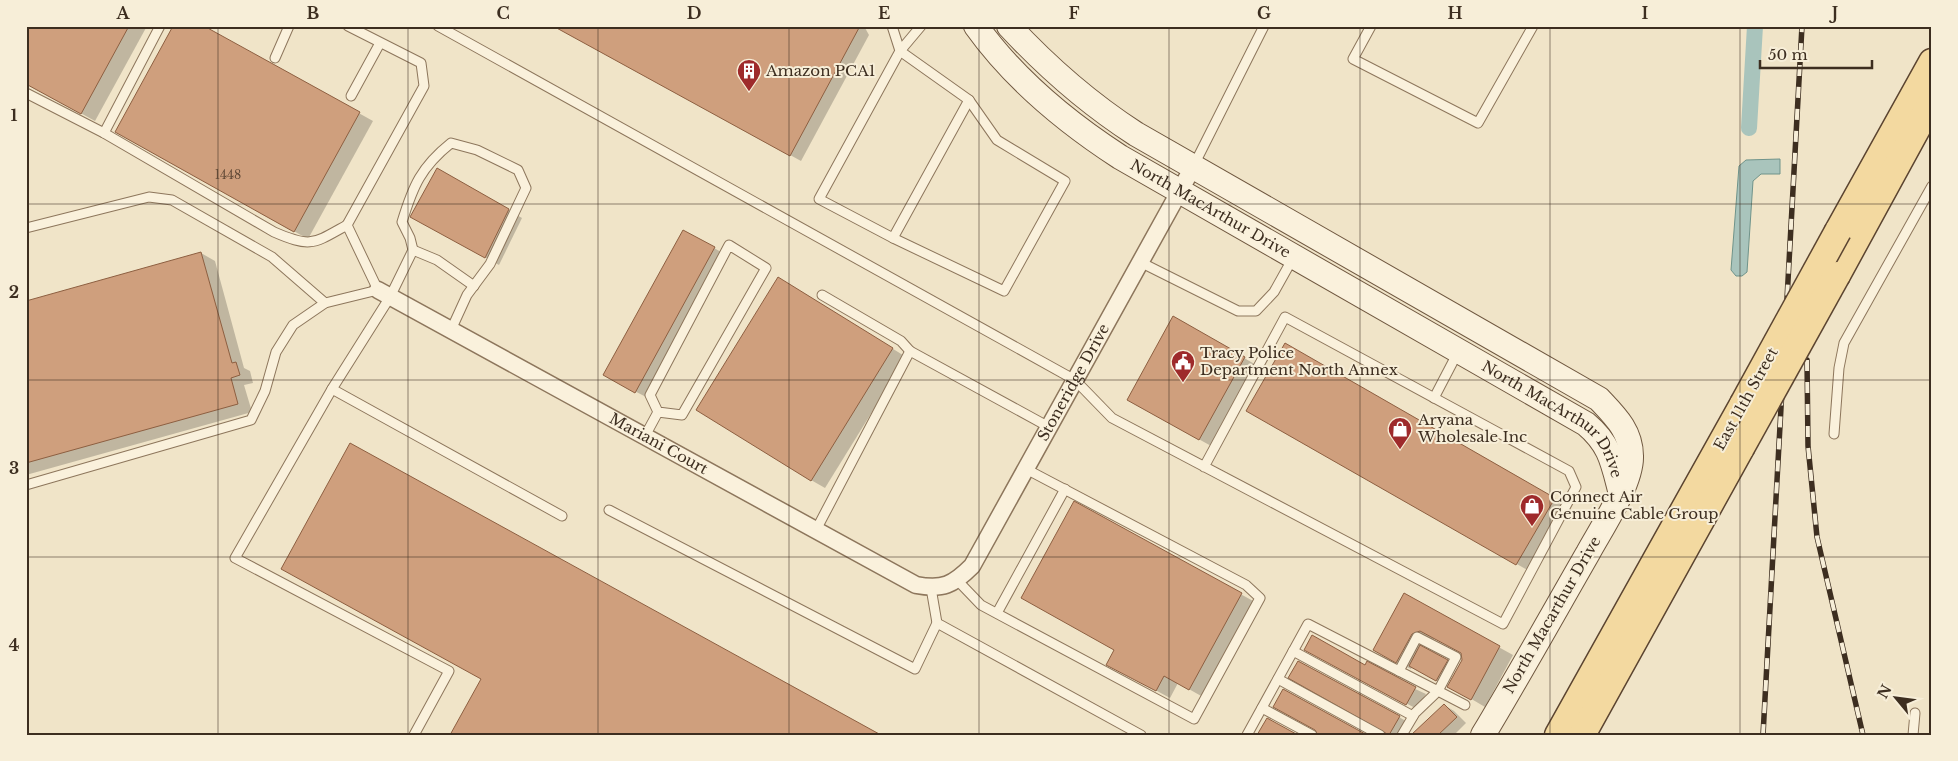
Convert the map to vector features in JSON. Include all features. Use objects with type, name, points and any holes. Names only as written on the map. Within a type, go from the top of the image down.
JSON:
[{"type":"main road","name":"North MacArthur Drive","points":[[976,26],[1020,78],[1083,133],[1179,192],[1586,424],[1600,435],[1608,449],[1620,494]]},
{"type":"main road","name":"North MacArthur Drive","points":[[1010,26],[1042,62],[1099,110],[1193,167],[1599,399],[1621,421],[1630,443],[1631,465],[1620,494]]},
{"type":"main road","name":"East 11th Street","points":[[1558,735],[1932,62]]},
{"type":"main road","name":"East 11th Street","points":[[1582,735],[1932,101]]},
{"type":"main road","name":"North Macarthur Drive","points":[[1483,735],[1528,660],[1620,494]]},
{"type":"street","name":"Stoneridge Drive","points":[[944,585],[972,566],[1193,167]]},
{"type":"street","name":"Mariani Court","points":[[384,293],[916,585],[944,585]]},
{"type":"lane","points":[[104,133],[160,26]]},
{"type":"lane","points":[[275,58],[290,26]]},
{"type":"lane","points":[[26,93],[104,133],[274,232],[298,243],[316,242],[347,225],[424,86],[420,63],[348,26]]},
{"type":"lane","points":[[438,26],[1075,380],[1112,418],[1204,467],[1503,624],[1576,486],[1569,471],[1285,317],[1204,467]]},
{"type":"lane","points":[[892,26],[900,51],[969,100],[997,140],[1065,181],[1004,291],[893,238],[819,199],[900,51],[921,26]]},
{"type":"lane","points":[[1193,167],[1264,26]]},
{"type":"lane","points":[[1371,26],[1353,59],[1478,122],[1532,26]]},
{"type":"lane","points":[[351,96],[380,43]]},
{"type":"lane","points":[[893,238],[969,100]]},
{"type":"lane","points":[[451,330],[474,286],[490,264],[514,218],[526,188],[518,170],[477,150],[451,143],[430,159],[411,191],[402,222],[413,250],[437,260],[474,286]]},
{"type":"lane","points":[[1834,434],[1839,368],[1844,344],[1932,186]]},
{"type":"lane","points":[[26,228],[149,197],[172,200],[272,257],[325,303]]},
{"type":"lane","points":[[347,225],[384,293]]},
{"type":"lane","points":[[729,245],[766,268],[682,415],[658,412],[650,395],[729,245]]},
{"type":"lane","points":[[413,250],[384,293],[236,558],[449,671],[414,735]]},
{"type":"lane","points":[[1140,262],[1238,311],[1256,310],[1274,292],[1294,257]]},
{"type":"lane","points":[[26,485],[251,420],[265,392],[276,352],[293,325],[325,303],[384,293]]},
{"type":"lane","points":[[822,295],[901,340],[910,351],[1049,427]]},
{"type":"lane","points":[[816,530],[910,351]]},
{"type":"lane","points":[[1434,398],[1459,351]]},
{"type":"lane","points":[[332,389],[562,516]]},
{"type":"lane","points":[[645,436],[658,412]]},
{"type":"lane","points":[[609,510],[915,668],[937,623],[944,585],[1194,719],[1260,598],[1246,585],[1026,468]]},
{"type":"lane","points":[[997,613],[1065,489]]},
{"type":"lane","points":[[937,623],[1141,735]]},
{"type":"lane","points":[[1247,735],[1308,624],[1465,705]]},
{"type":"lane","points":[[1399,671],[1417,637],[1456,658],[1438,691],[1413,716],[1402,735]]},
{"type":"lane","points":[[1293,651],[1413,716]]},
{"type":"lane","points":[[1278,679],[1380,735]]},
{"type":"lane","points":[[1262,708],[1312,735]]},
{"type":"lane","points":[[1912,735],[1915,713]]},
{"type":"water","points":[[1780,159],[1780,174],[1761,174],[1753,181],[1747,272],[1742,276],[1736,276],[1731,270],[1739,166],[1746,160]]},
{"type":"building","points":[[26,26],[129,26],[81,114],[26,84]]},
{"type":"building","points":[[173,26],[204,26],[360,112],[294,232],[115,132]]},
{"type":"building","name":"Amazon PCA1","points":[[553,26],[860,26],[790,156]]},
{"type":"building","points":[[437,168],[509,209],[485,258],[410,217]]},
{"type":"building","points":[[683,230],[715,247],[635,393],[603,375]]},
{"type":"building","points":[[201,252],[232,363],[236,362],[240,375],[231,378],[238,404],[26,463],[26,301]]},
{"type":"building","points":[[778,277],[893,348],[811,481],[696,410]]},
{"type":"building","points":[[1173,316],[1245,357],[1199,440],[1127,400]]},
{"type":"building","points":[[1285,343],[1555,498],[1516,565],[1246,411]]},
{"type":"building","points":[[350,443],[881,735],[450,735],[481,679],[281,569]]},
{"type":"building","points":[[1074,501],[1242,593],[1189,690],[1164,676],[1156,691],[1106,665],[1114,650],[1021,598]]},
{"type":"building","points":[[1404,593],[1500,646],[1471,700],[1447,687],[1462,660],[1461,653],[1420,631],[1412,634],[1396,663],[1373,650]]},
{"type":"building","points":[[1312,635],[1365,665],[1367,661],[1416,687],[1406,705],[1304,650]]},
{"type":"building","points":[[1420,645],[1448,660],[1436,681],[1409,666]]},
{"type":"building","points":[[1298,661],[1400,716],[1389,735],[1288,678]]},
{"type":"building","points":[[1283,689],[1367,735],[1318,735],[1315,730],[1273,707]]},
{"type":"building","points":[[1444,704],[1457,717],[1438,735],[1411,735]]},
{"type":"building","points":[[1267,718],[1298,735],[1257,735]]},
{"type":"waterway","points":[[1749,128],[1755,26]]},
{"type":"railway","points":[[1763,735],[1802,26]]},
{"type":"railway","points":[[1807,360],[1808,446],[1817,537],[1863,735]]},
{"type":"place","name":"Amazon PCA1","points":[[749,92]]},
{"type":"place","name":"Tracy Police Department North Annex","points":[[1183,383]]},
{"type":"place","name":"Aryana Wholesale Inc","points":[[1400,450]]},
{"type":"place","name":"Connect Air Genuine Cable Group","points":[[1532,527]]}]
